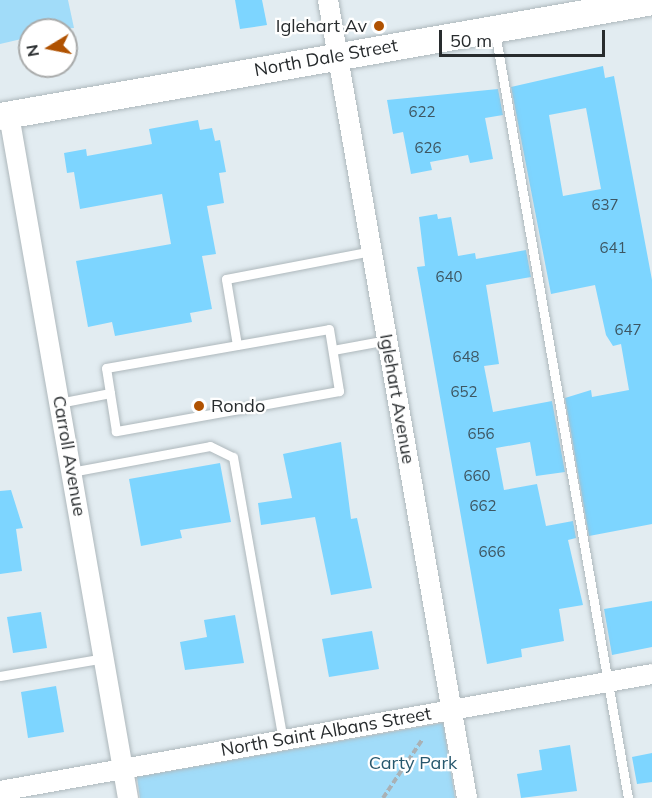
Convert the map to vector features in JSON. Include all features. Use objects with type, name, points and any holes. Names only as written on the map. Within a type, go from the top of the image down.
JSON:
[{"type":"main road","name":"North Dale Street","points":[[4,115],[652,1]]},
{"type":"street","name":"Iglehart Avenue","points":[[328,0],[467,798]]},
{"type":"street","name":"Carroll Avenue","points":[[4,115],[59,403],[128,798]]},
{"type":"street","name":"North Saint Albans Street","points":[[0,791],[652,674]]},
{"type":"lane","points":[[494,30],[628,798]]},
{"type":"lane","points":[[237,345],[226,279],[372,251]]},
{"type":"lane","points":[[329,329],[339,391],[116,431],[106,368],[237,345],[329,329]]},
{"type":"lane","points":[[333,350],[387,340]]},
{"type":"lane","points":[[59,403],[110,393]]},
{"type":"lane","points":[[71,472],[210,447],[232,457],[283,740]]},
{"type":"lane","points":[[0,676],[104,658]]},
{"type":"path","points":[[382,798],[422,740]]},
{"type":"green space","points":[[0,0],[68,0],[72,18],[18,18],[18,40],[0,44]]},
{"type":"green space","name":"Carty Park","points":[[443,723],[455,798],[140,798],[137,777]]},
{"type":"building","points":[[235,0],[262,0],[267,25],[240,29]]},
{"type":"building","points":[[603,66],[605,78],[614,76],[652,280],[652,524],[589,536],[565,398],[591,390],[592,397],[629,390],[621,344],[613,346],[606,335],[595,285],[551,294],[511,87]],"holes":[[[586,108],[601,189],[563,196],[549,115]]]},
{"type":"building","points":[[498,89],[503,115],[485,118],[493,159],[470,163],[468,155],[430,162],[432,170],[411,174],[403,132],[393,134],[387,100]]},
{"type":"building","points":[[198,120],[200,130],[212,128],[215,141],[220,140],[226,172],[219,173],[224,203],[207,206],[216,254],[202,256],[212,309],[190,313],[192,322],[115,336],[112,322],[88,327],[76,261],[171,244],[162,194],[80,209],[74,172],[67,173],[64,153],[86,149],[87,156],[152,144],[149,129]]},
{"type":"building","points":[[437,214],[438,219],[451,217],[458,256],[475,253],[476,259],[526,250],[531,277],[486,285],[499,364],[484,366],[493,412],[552,401],[565,472],[536,476],[530,442],[496,448],[504,490],[537,484],[546,526],[573,521],[576,538],[568,540],[583,605],[559,609],[564,641],[521,649],[522,657],[487,664],[417,267],[425,266],[419,217]]},
{"type":"building","points":[[341,442],[351,519],[357,518],[372,588],[331,595],[315,517],[261,525],[258,503],[292,498],[283,454]]},
{"type":"building","points":[[220,463],[231,522],[180,530],[182,538],[141,546],[129,479]]},
{"type":"building","points":[[11,490],[23,528],[16,529],[22,571],[0,574],[0,491]]},
{"type":"building","points":[[652,601],[652,647],[612,655],[604,609]]},
{"type":"building","points":[[41,612],[47,648],[13,653],[7,617]]},
{"type":"building","points":[[235,615],[244,663],[185,670],[180,642],[207,637],[204,620]]},
{"type":"building","points":[[372,631],[379,669],[329,677],[322,639]]},
{"type":"building","points":[[56,686],[64,732],[28,738],[21,692]]},
{"type":"building","points":[[570,745],[577,791],[521,798],[517,774],[542,770],[539,750]]},
{"type":"building","points":[[652,753],[652,782],[637,784],[632,757]]},
{"type":"place","name":"Iglehart Av","points":[[379,26]]},
{"type":"place","name":"Rondo","points":[[199,406]]}]
